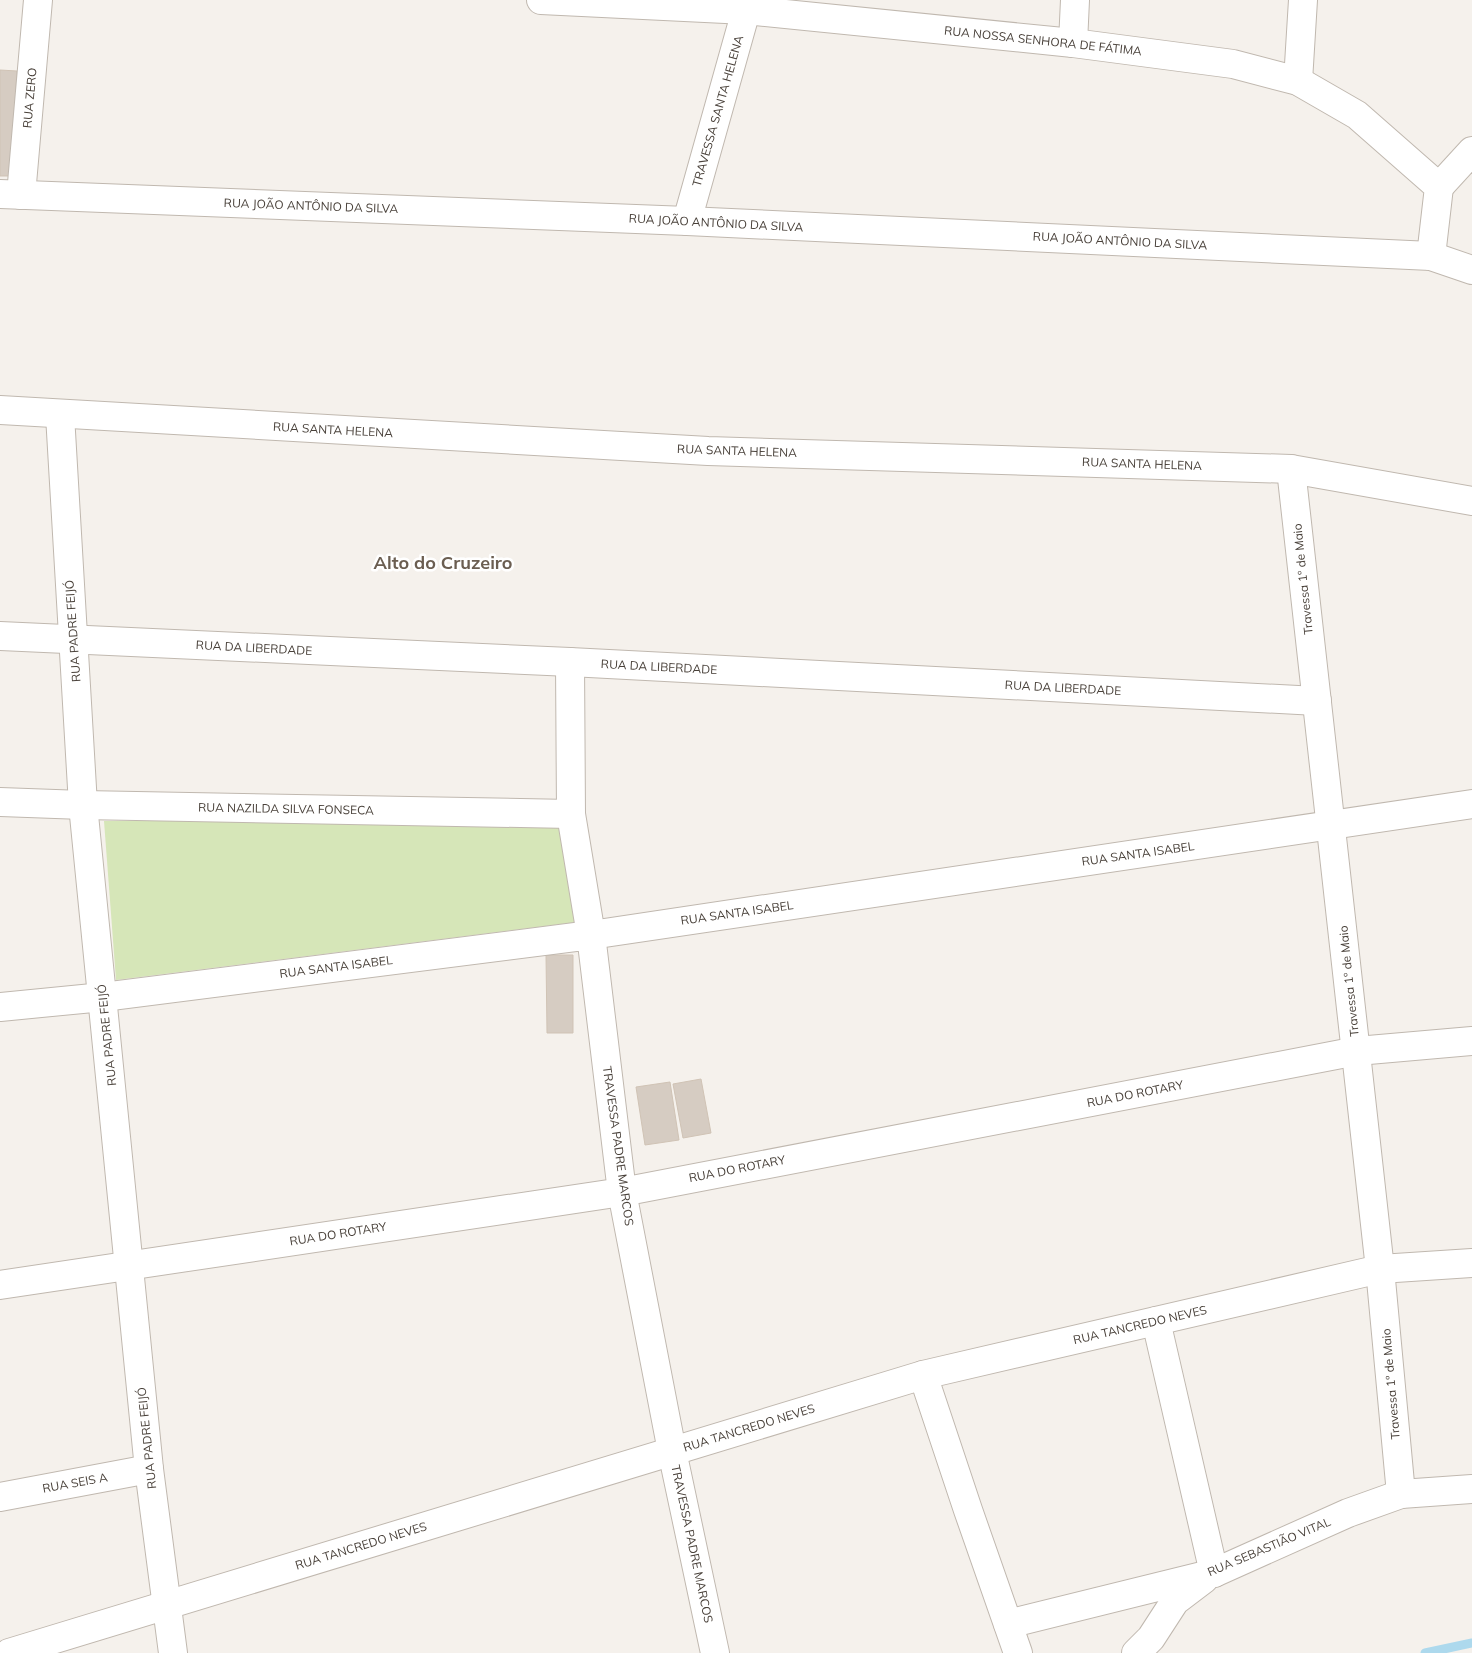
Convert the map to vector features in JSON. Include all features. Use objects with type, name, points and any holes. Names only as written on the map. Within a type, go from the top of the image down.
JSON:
[{"type":"street","name":"RUA ZERO","points":[[10,195],[38,0]]},
{"type":"street","name":"RUA NOSSA SENHORA DE FÁTIMA","points":[[541,0],[748,5],[1074,43],[1233,64],[1298,81],[1357,115],[1439,187]]},
{"type":"street","points":[[1074,43],[1075,0]]},
{"type":"street","points":[[1298,81],[1303,0]]},
{"type":"street","name":"TRAVESSA SANTA HELENA","points":[[687,221],[748,5]]},
{"type":"street","points":[[1432,256],[1439,187],[1472,151]]},
{"type":"street","name":"RUA JOÃO ANTÔNIO DA SILVA","points":[[10,195],[687,221],[1432,256],[1472,270]]},
{"type":"street","name":"RUA SANTA HELENA","points":[[0,410],[60,415],[708,451],[1291,469],[1472,501]]},
{"type":"street","name":"RUA PADRE FEIJÓ","points":[[60,415],[83,805],[149,1469],[173,1653]]},
{"type":"street","name":"Travessa 1º de Maio","points":[[1291,469],[1357,1051],[1401,1494]]},
{"type":"street","name":"RUA DA LIBERDADE","points":[[0,636],[570,662],[1317,701]]},
{"type":"street","name":"TRAVESSA PADRE MARCOS","points":[[570,662],[571,814],[591,935],[622,1192],[672,1451],[714,1653]]},
{"type":"street","name":"RUA NAZILDA SILVA FONSECA","points":[[0,802],[571,814]]},
{"type":"street","name":"RUA SANTA ISABEL","points":[[0,1007],[103,997],[591,935],[1472,804]]},
{"type":"street","name":"RUA DO ROTARY","points":[[0,1284],[622,1192],[1357,1051],[1472,1041]]},
{"type":"street","name":"RUA TANCREDO NEVES","points":[[9,1653],[923,1375],[1380,1269],[1472,1263]]},
{"type":"street","points":[[1136,1653],[1151,1638],[1175,1601],[1214,1573],[1156,1321]]},
{"type":"street","points":[[923,1375],[1018,1653]]},
{"type":"street","name":"RUA SEIS A","points":[[0,1497],[149,1469]]},
{"type":"street","name":"RUA SEBASTIÃO VITAL","points":[[1008,1624],[1214,1573],[1348,1513],[1401,1494],[1472,1489]]},
{"type":"green space","points":[[564,819],[578,922],[116,980],[104,821]]},
{"type":"building","points":[[0,70],[17,71],[11,176],[0,176]]},
{"type":"building","points":[[546,955],[573,955],[573,1033],[547,1033]]},
{"type":"building","points":[[701,1079],[711,1133],[683,1138],[673,1084]]},
{"type":"building","points":[[670,1082],[679,1140],[645,1145],[636,1087]]},
{"type":"waterway","points":[[1425,1653],[1472,1643]]},
{"type":"district","name":"Alto do Cruzeiro","points":[[443,563]]}]
